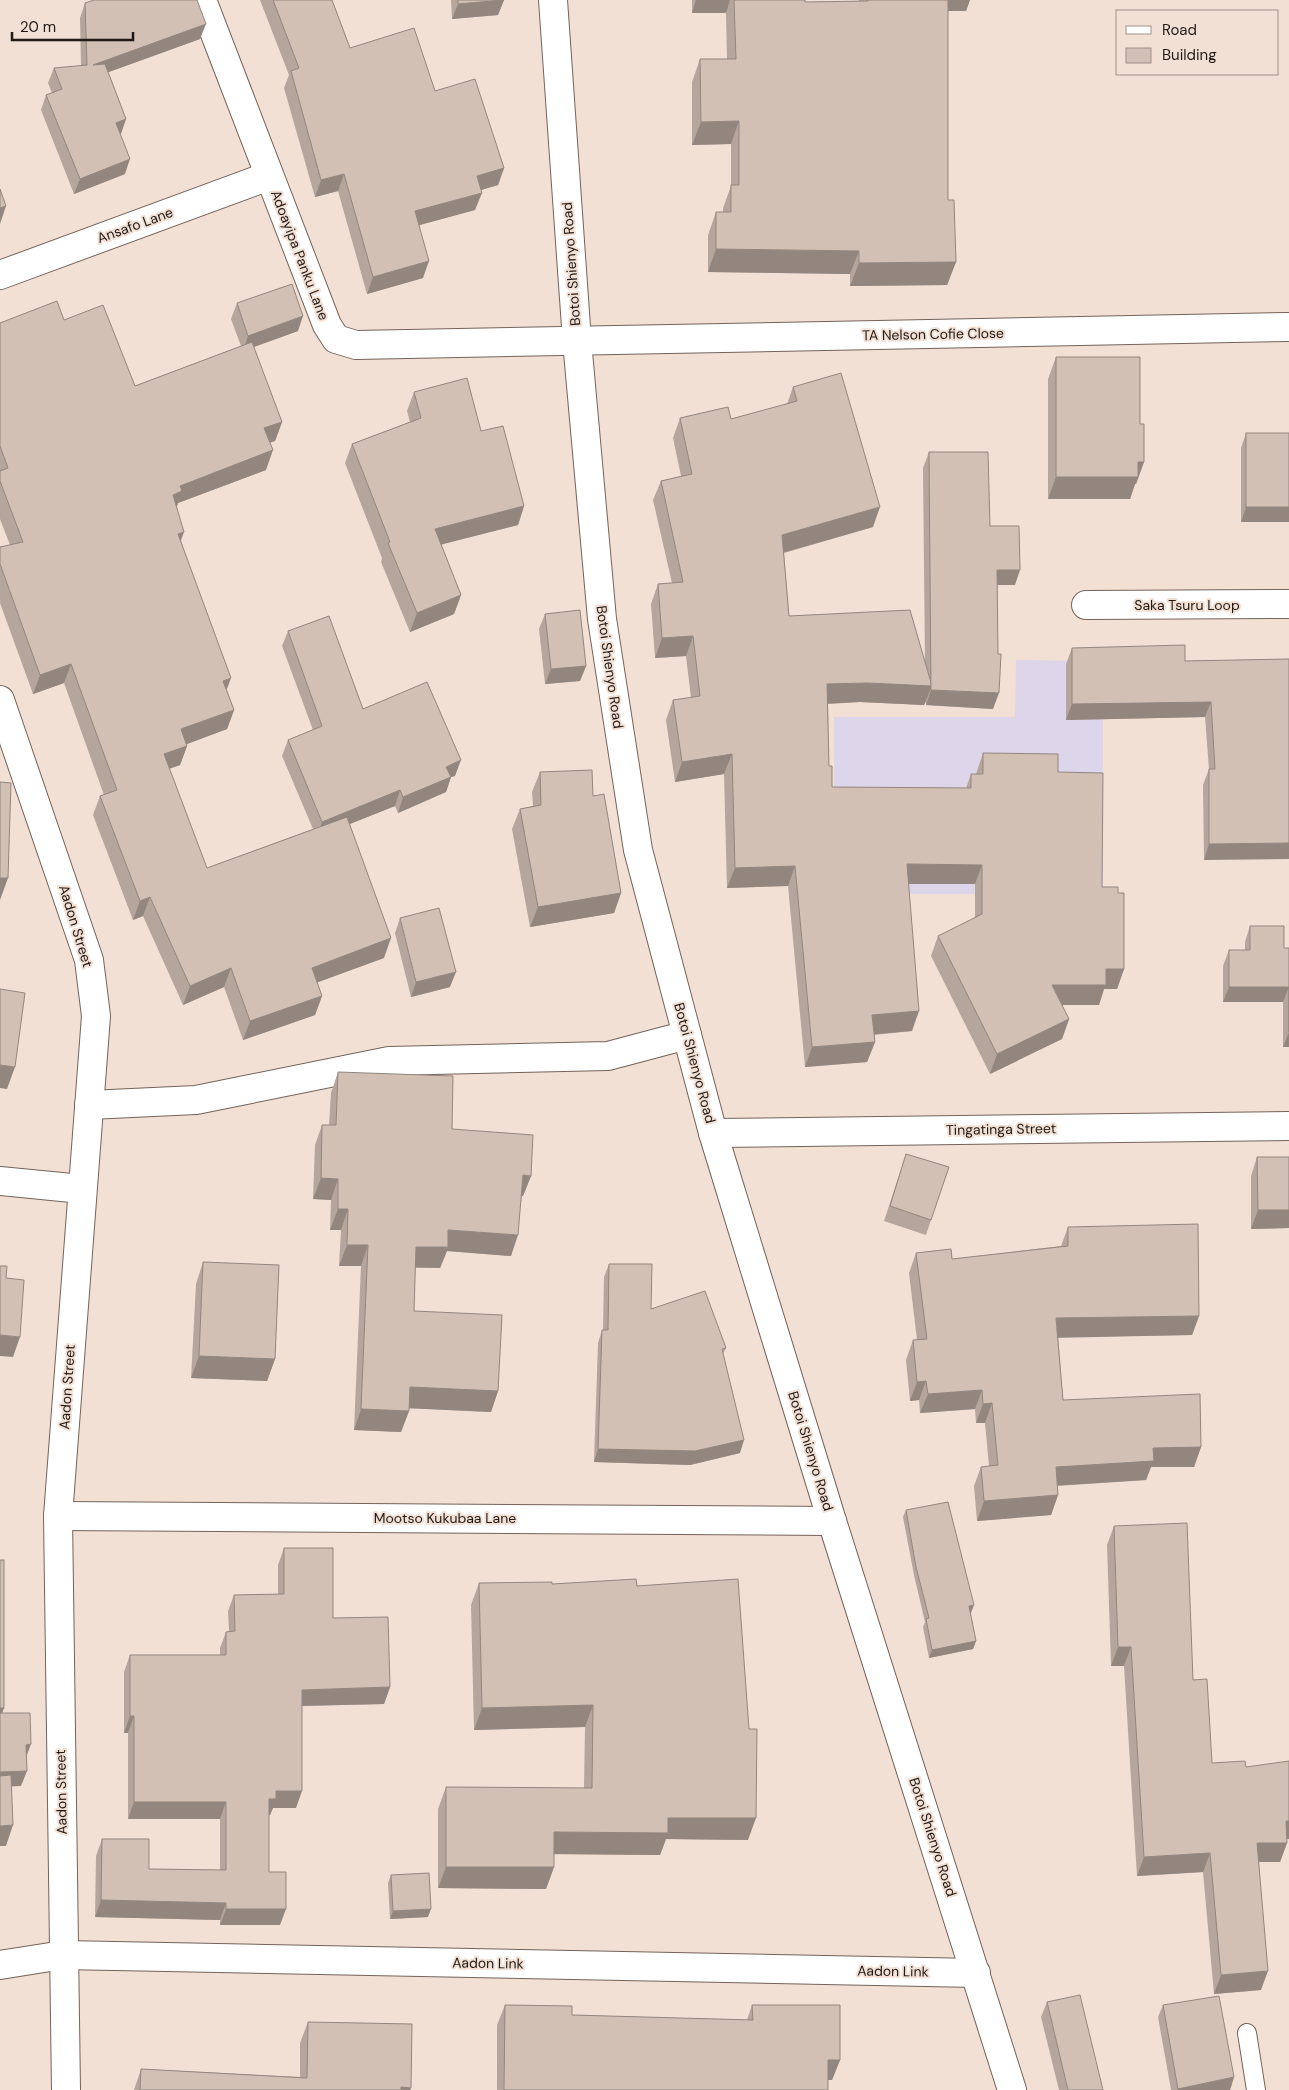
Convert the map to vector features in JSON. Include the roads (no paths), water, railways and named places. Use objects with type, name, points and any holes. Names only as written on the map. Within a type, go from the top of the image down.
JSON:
[{"type":"street","name":"Adoayipa Panku Lane","points":[[202,0],[327,325],[336,339],[356,345],[577,341]]},
{"type":"street","name":"Botoi Shienyo Road","points":[[553,0],[577,341],[602,619],[638,850],[713,1133],[832,1521],[1012,2090]]},
{"type":"street","name":"Ansafo Lane","points":[[0,275],[270,176]]},
{"type":"street","name":"TA Nelson Cofie Close","points":[[577,341],[1289,327]]},
{"type":"street","name":"Saka Tsuru Loop","points":[[1086,605],[1289,604]]},
{"type":"street","name":"Aadon Street","points":[[0,700],[89,960],[96,1016],[58,1516],[66,2090]]},
{"type":"street","points":[[89,1104],[196,1100],[389,1061],[608,1056],[687,1035]]},
{"type":"street","name":"Tingatinga Street","points":[[713,1133],[1289,1126]]},
{"type":"street","points":[[0,1181],[82,1189]]},
{"type":"street","name":"Mootso Kukubaa Lane","points":[[58,1516],[832,1521]]},
{"type":"street","name":"Aadon Link","points":[[0,1965],[63,1955],[976,1973]]},
{"type":"lane","points":[[1247,2033],[1256,2090]]}]
